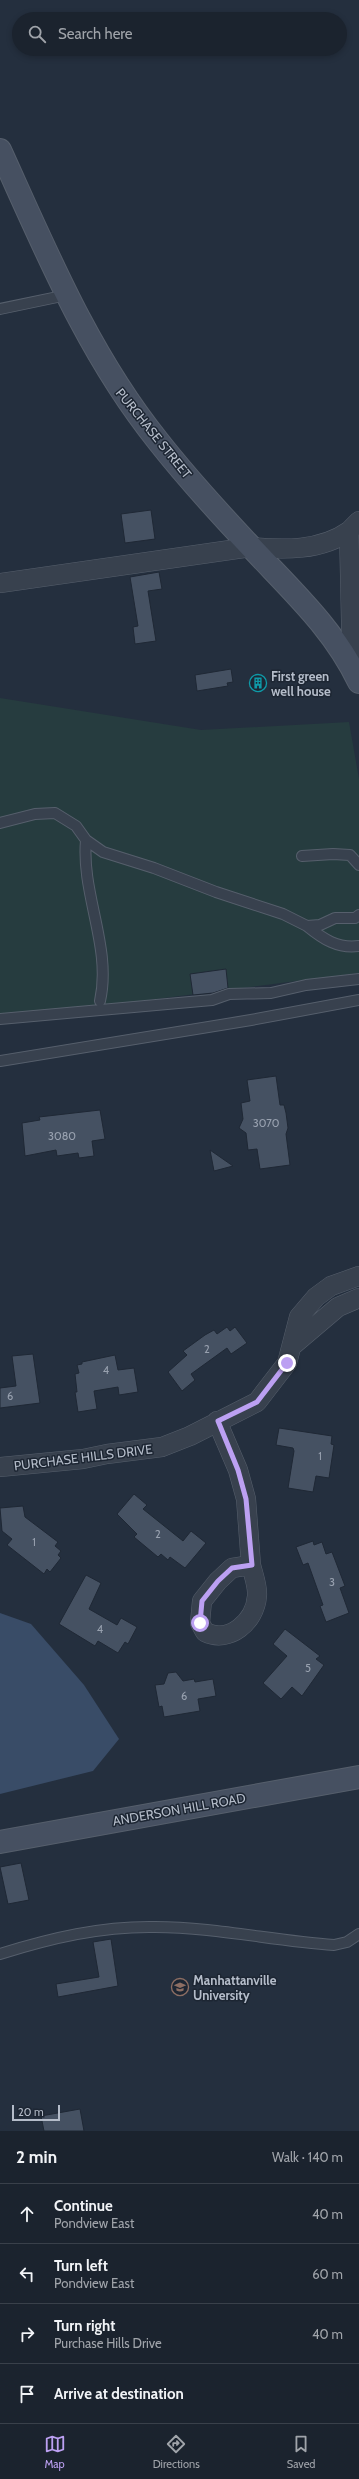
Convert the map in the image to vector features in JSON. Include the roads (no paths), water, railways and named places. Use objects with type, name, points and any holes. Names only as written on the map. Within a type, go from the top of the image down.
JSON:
[{"type":"main road","name":"PURCHASE STREET","points":[[0,150],[67,296],[92,345],[121,393],[158,442],[251,547],[320,619],[357,677]]},
{"type":"main road","name":"ANDERSON HILL ROAD","points":[[0,1842],[359,1777]]},
{"type":"street","points":[[0,582],[251,547],[276,549],[316,545],[337,540],[354,526]]},
{"type":"street","points":[[354,526],[357,677]]},
{"type":"street","name":"PURCHASE HILLS DRIVE","points":[[0,1467],[83,1459],[162,1447],[190,1436],[257,1402],[287,1363],[299,1317],[316,1298],[331,1286],[359,1276]]},
{"type":"street","points":[[292,1346],[352,1301],[331,1286]]},
{"type":"street","points":[[218,1421],[238,1470],[246,1499],[252,1565]]},
{"type":"lane","points":[[0,309],[67,296]]},
{"type":"lane","points":[[0,822],[35,814],[55,813],[76,826],[86,840],[103,852],[123,860],[154,868],[216,892],[283,914],[308,926],[326,941],[349,947],[359,946]]},
{"type":"lane","points":[[86,840],[84,857],[104,964],[100,1001]]},
{"type":"lane","points":[[302,856],[333,854],[350,855],[359,865]]},
{"type":"lane","points":[[308,926],[320,925],[335,918],[355,918],[359,915]]},
{"type":"lane","points":[[0,1019],[212,1000],[229,994],[271,993],[306,985],[359,979]]},
{"type":"lane","points":[[0,1061],[251,1020],[359,1000]]},
{"type":"lane","points":[[0,1954],[32,1944],[106,1928],[156,1927],[334,1945],[347,1942],[359,1934]]},
{"type":"water","points":[[0,1613],[31,1624],[84,1685],[119,1739],[93,1771],[0,1794]]},
{"type":"place","name":"First green well house","points":[[258,683]]},
{"type":"place","name":"Manhattanville University","points":[[180,1987]]}]
